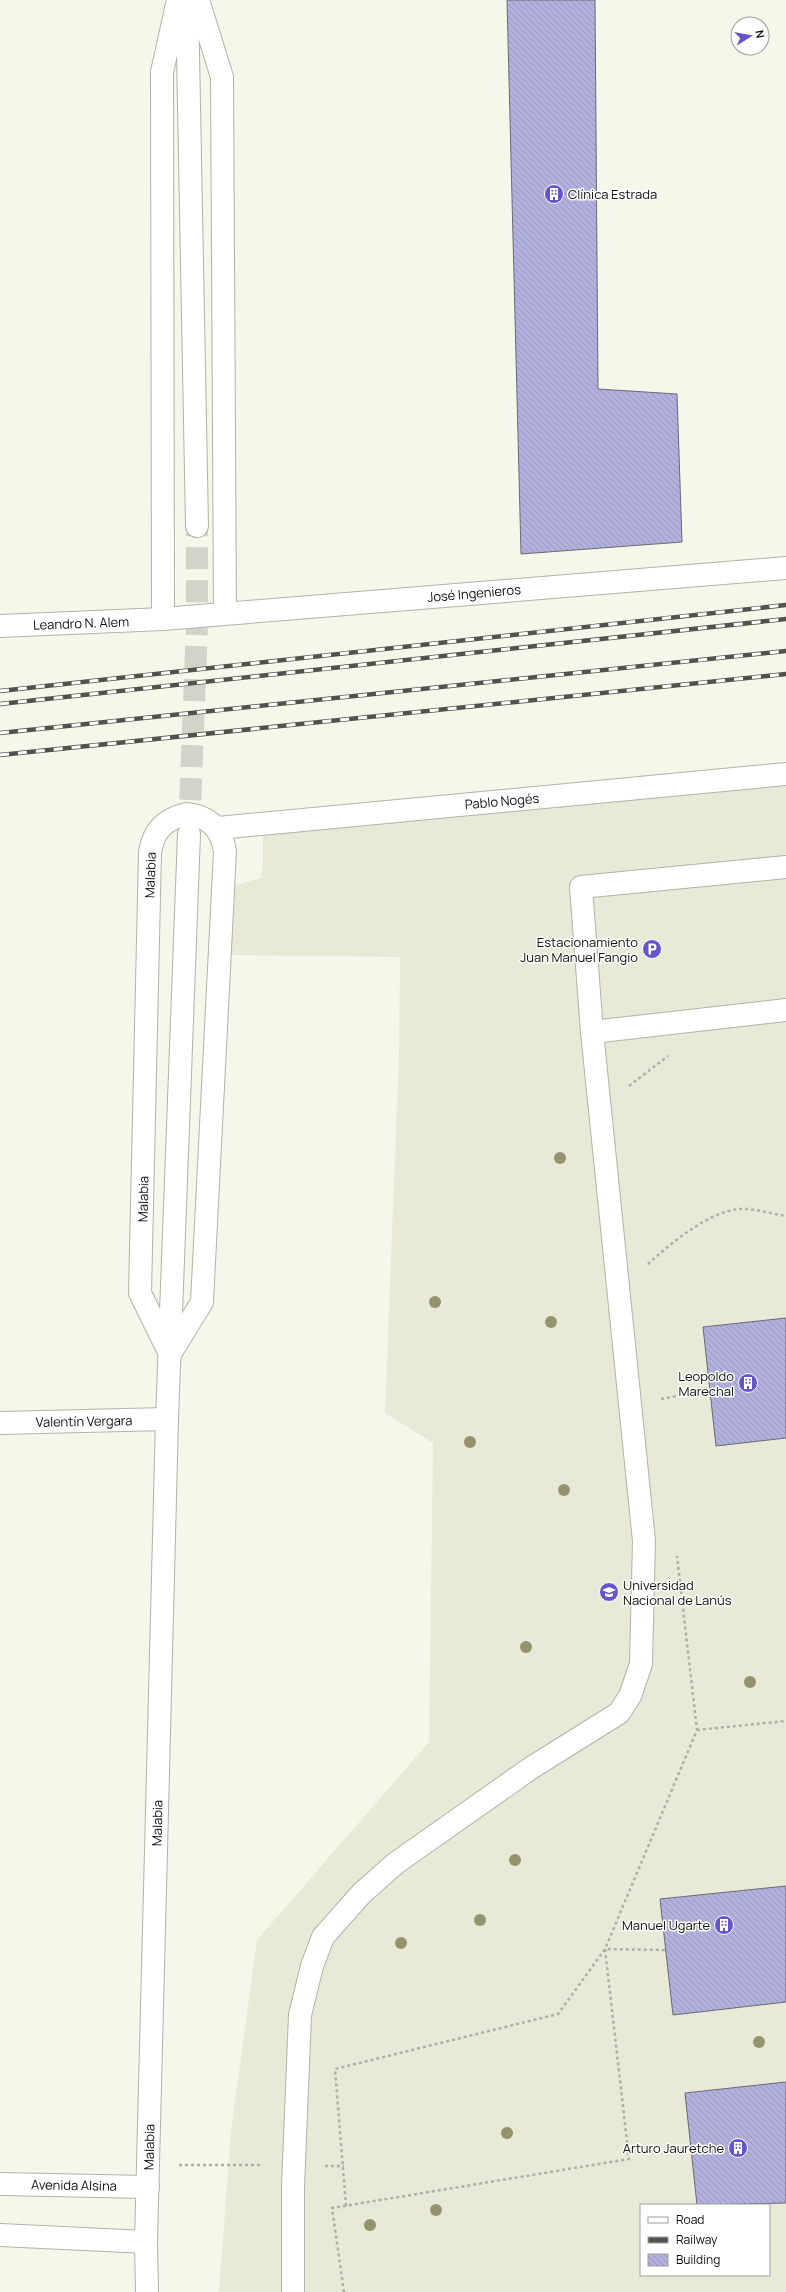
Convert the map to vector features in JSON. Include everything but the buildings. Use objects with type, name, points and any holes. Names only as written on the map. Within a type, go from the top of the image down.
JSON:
[{"type":"street","points":[[163,619],[162,72],[178,0]]},
{"type":"street","points":[[187,0],[197,526]]},
{"type":"street","points":[[198,0],[222,77],[225,613]]},
{"type":"street","name":"José Ingenieros","points":[[163,619],[786,568]]},
{"type":"street","name":"Leandro N. Alem","points":[[0,626],[163,619]]},
{"type":"street","name":"Pablo Nogés","points":[[218,828],[786,774]]},
{"type":"street","name":"Malabia","points":[[186,814],[198,815],[218,828],[225,851],[202,1302],[170,1354],[140,1293],[150,852],[153,838],[161,826],[172,818],[186,814]]},
{"type":"street","name":"Malabia","points":[[147,2292],[146,2242],[167,1419],[189,834]]},
{"type":"street","points":[[293,2292],[294,2166],[300,2015],[312,1966],[323,1937],[362,1893],[396,1863],[531,1768],[620,1713],[630,1696],[641,1664],[644,1540],[592,1032],[581,887],[786,867]]},
{"type":"street","points":[[592,1032],[786,1010]]},
{"type":"street","name":"Valentín Vergara","points":[[0,1423],[167,1419]]},
{"type":"street","name":"Avenida Alsina","points":[[0,2184],[148,2186]]},
{"type":"street","points":[[0,2235],[146,2242]]},
{"type":"path","points":[[630,1094],[629,1086],[673,1052]]},
{"type":"path","points":[[648,1265],[671,1243],[711,1218],[740,1209],[786,1216]]},
{"type":"path","points":[[647,1257],[649,1272]]},
{"type":"path","points":[[660,1391],[662,1407]]},
{"type":"path","points":[[661,1399],[703,1391]]},
{"type":"path","points":[[346,2206],[344,2166],[335,2069],[558,2014],[605,1949],[697,1730],[676,1550]]},
{"type":"path","points":[[697,1730],[786,1721]]},
{"type":"path","points":[[605,1949],[666,1950]]},
{"type":"path","points":[[344,2292],[332,2208],[628,2159],[605,1949]]},
{"type":"path","points":[[148,2164],[344,2166]]},
{"type":"shaded area","name":"Universidad Nacional de Lanús","points":[[786,783],[786,2292],[219,2292],[231,2131],[257,1940],[429,1742],[433,1443],[385,1413],[399,1054],[400,957],[226,955],[228,887],[261,878],[263,863],[263,829]]},
{"type":"tunnel","points":[[189,833],[197,624],[197,526]]},
{"type":"railway","points":[[0,691],[786,605]]},
{"type":"railway","points":[[0,704],[786,619]]},
{"type":"railway","points":[[0,733],[786,651]]},
{"type":"railway","points":[[0,755],[786,674]]},
{"type":"place","name":"Clínica Estrada","points":[[554,194]]},
{"type":"place","name":"Estacionamiento Juan Manuel Fangio","points":[[652,949]]},
{"type":"place","name":"Leopoldo Marechal","points":[[748,1383]]},
{"type":"place","name":"Universidad Nacional de Lanús","points":[[609,1592]]},
{"type":"place","name":"Manuel Ugarte","points":[[724,1925]]},
{"type":"place","name":"Arturo Jauretche","points":[[738,2148]]}]
